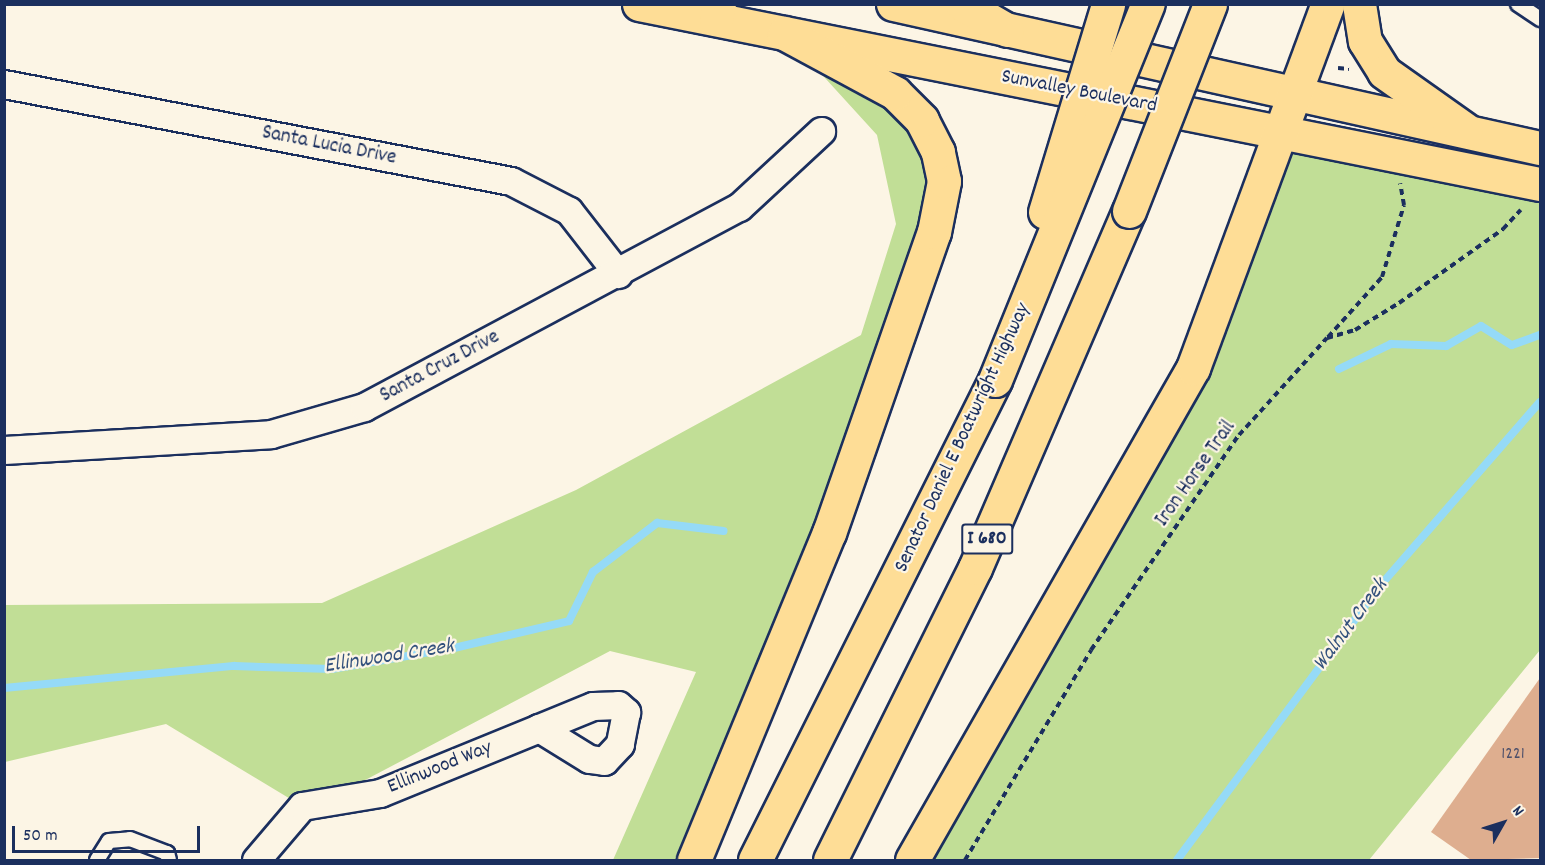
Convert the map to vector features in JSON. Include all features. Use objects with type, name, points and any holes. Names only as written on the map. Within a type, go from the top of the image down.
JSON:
[{"type":"main road","name":"Sunvalley Boulevard","points":[[639,4],[717,12],[784,33],[1394,155],[1529,190]]},
{"type":"main road","name":"Sunvalley Boulevard","points":[[892,4],[1297,96],[1466,130],[1540,148]]},
{"type":"main road","points":[[962,4],[1007,30]]},
{"type":"main road","points":[[995,380],[1108,4]]},
{"type":"main road","name":"Senator Daniel E Boatwright Highway","points":[[755,861],[995,380],[1148,4]]},
{"type":"main road","name":"I 680","points":[[830,861],[975,568],[1129,211],[1210,4]]},
{"type":"main road","points":[[912,861],[1193,368],[1297,96],[1328,4]]},
{"type":"main road","points":[[1359,4],[1365,41],[1384,72],[1466,130]]},
{"type":"main road","points":[[694,861],[860,448],[934,232],[944,181],[938,152],[922,120],[895,93],[784,33]]},
{"type":"street","name":"Santa Lucia Drive","points":[[4,84],[512,181],[569,211],[618,274]]},
{"type":"street","name":"Santa Cruz Drive","points":[[4,450],[271,434],[364,407],[618,274],[739,207],[821,131]]},
{"type":"street","name":"Ellinwood Way","points":[[256,861],[302,806],[380,793],[539,728]]},
{"type":"lane","points":[[1518,4],[1540,18]]},
{"type":"lane","points":[[98,861],[110,841],[130,838],[167,853],[169,861]]},
{"type":"path","name":"Iron Horse Trail","points":[[965,861],[1091,650],[1239,435],[1383,277],[1404,205],[1394,155]]},
{"type":"path","points":[[1327,338],[1355,330],[1399,303],[1503,229],[1529,190]]},
{"type":"green space","points":[[784,33],[895,93],[944,181],[694,860],[613,860],[696,672],[610,651],[333,797],[302,806],[166,724],[5,762],[4,605],[322,603],[576,490],[861,335],[896,224],[877,135]]},
{"type":"green space","points":[[1283,133],[1540,184],[1540,650],[1369,860],[912,860],[1170,412]]},
{"type":"building","points":[[1540,678],[1540,858],[1471,860],[1431,832]]},
{"type":"waterway","name":"Ellinwood Creek","points":[[1339,369],[1391,344],[1446,346],[1481,326],[1512,345],[1540,335]]},
{"type":"waterway","name":"Walnut Creek","points":[[1177,860],[1379,587],[1540,402]]},
{"type":"waterway","name":"Ellinwood Creek","points":[[4,688],[234,666],[332,669],[454,648],[569,621],[593,572],[657,523],[724,531]]}]
